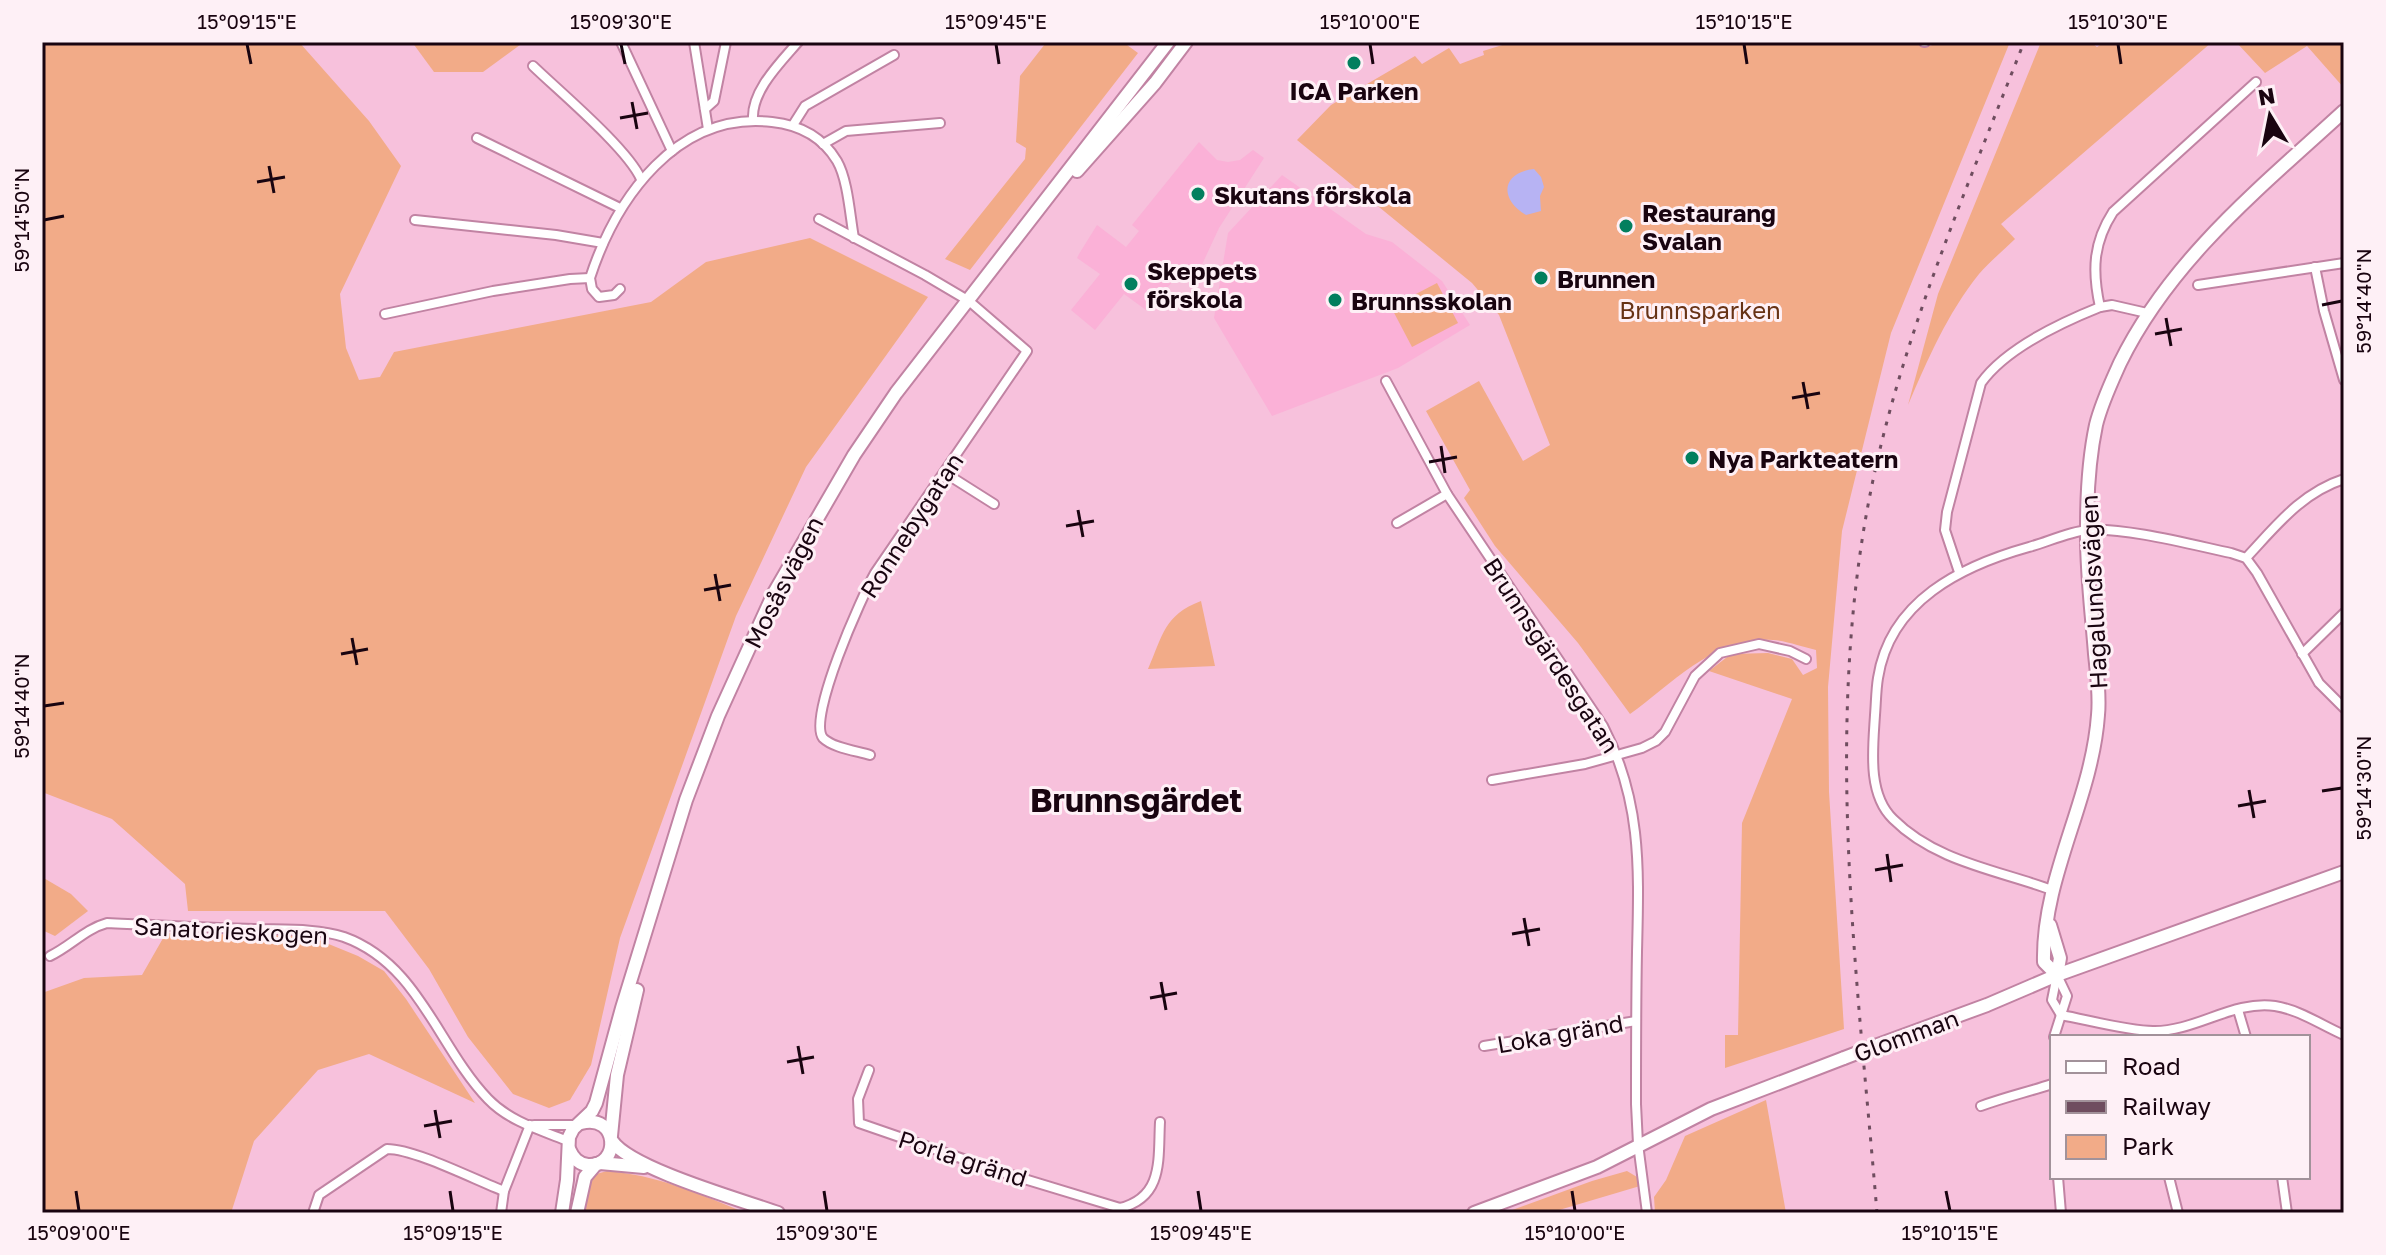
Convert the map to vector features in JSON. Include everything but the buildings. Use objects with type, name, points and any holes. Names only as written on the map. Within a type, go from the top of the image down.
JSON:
[{"type":"street","points":[[621,42],[672,151]]},
{"type":"street","points":[[694,42],[708,129]]},
{"type":"street","points":[[705,109],[714,101],[726,42]]},
{"type":"street","points":[[753,120],[757,96],[798,42]]},
{"type":"street","name":"Mosåsvägen","points":[[579,1124],[596,1103],[618,1042],[686,800],[718,716],[774,593],[854,455],[896,393],[1168,42]]},
{"type":"street","name":"Mosåsvägen","points":[[1044,205],[1097,150],[1186,42]]},
{"type":"street","points":[[793,125],[805,106],[894,55]]},
{"type":"street","points":[[533,66],[606,136],[641,179]]},
{"type":"street","points":[[2100,307],[2095,258],[2101,230],[2113,212],[2256,82]]},
{"type":"street","name":"Hagalundsvägen","points":[[2057,975],[2060,958],[2048,919],[2052,890],[2079,805],[2099,714],[2087,530],[2089,472],[2096,424],[2110,384],[2147,313],[2180,269],[2217,228],[2344,111]]},
{"type":"street","points":[[620,289],[614,295],[599,297],[592,289],[590,278],[620,208],[641,179],[672,151],[708,129],[753,120],[803,129],[823,144],[840,167],[854,238]]},
{"type":"street","points":[[823,144],[846,131],[940,123]]},
{"type":"street","points":[[477,138],[620,208]]},
{"type":"street","points":[[819,219],[969,301]]},
{"type":"street","points":[[415,220],[603,243]]},
{"type":"street","points":[[2198,285],[2344,263]]},
{"type":"street","points":[[2315,267],[2344,380]]},
{"type":"street","points":[[385,314],[493,291],[590,278]]},
{"type":"street","name":"Ronnebygatan","points":[[870,755],[833,744],[823,737],[819,728],[838,657],[862,596],[1027,351],[969,301]]},
{"type":"street","points":[[1959,572],[1945,530],[1947,512],[1981,383],[1991,369],[2005,356],[2100,307],[2112,305],[2147,313]]},
{"type":"street","name":"Brunnsgärdesgatan","points":[[1386,381],[1447,494],[1595,714],[1618,754],[1631,799],[1639,857],[1636,1021],[1638,1144],[1647,1213]]},
{"type":"street","points":[[945,473],[994,504]]},
{"type":"street","points":[[2246,558],[2298,502],[2344,479]]},
{"type":"street","points":[[1397,523],[1447,494]]},
{"type":"street","points":[[2052,890],[1952,859],[1900,826],[1880,802],[1874,779],[1878,679],[1882,658],[1892,635],[1911,608],[1959,572],[2003,554],[2087,530],[2132,534],[2246,558],[2319,683],[2344,708]]},
{"type":"street","points":[[2302,654],[2344,613]]},
{"type":"street","points":[[1492,780],[1585,764],[1656,741],[1665,732],[1695,676],[1720,653],[1759,644],[1790,651],[1806,659]]},
{"type":"street","name":"Glomman","points":[[1474,1213],[1584,1172],[1739,1096],[1987,1005],[2057,975],[2344,872]]},
{"type":"street","name":"Sanatorieskogen","points":[[50,956],[70,946],[90,928],[107,923],[296,930],[346,938],[375,954],[399,973],[428,1010],[469,1077],[489,1100],[505,1113],[568,1145]]},
{"type":"street","points":[[2055,1035],[2067,996],[2057,975]]},
{"type":"street","points":[[2057,975],[2052,1000],[2061,1015],[2153,1031],[2238,1010],[2272,1006],[2288,1009],[2344,1035]]},
{"type":"street","points":[[2238,1010],[2245,1035]]},
{"type":"street","name":"Loka gränd","points":[[1484,1046],[1636,1021]]},
{"type":"street","points":[[2190,1024],[2193,1035]]},
{"type":"street","name":"Mosåsvägen","points":[[611,1138],[618,1042]]},
{"type":"street","name":"Porla gränd","points":[[869,1070],[858,1099],[859,1123],[1119,1209]]},
{"type":"street","points":[[1981,1106],[2050,1085]]},
{"type":"street","points":[[501,1213],[504,1191],[530,1125],[591,1121],[601,1124],[627,1155],[778,1213]]},
{"type":"street","points":[[1119,1209],[1147,1194],[1156,1179],[1160,1122]]},
{"type":"street","points":[[562,1213],[568,1145],[579,1124]]},
{"type":"street","points":[[577,1213],[585,1177],[609,1154],[611,1138]]},
{"type":"street","points":[[568,1145],[579,1163],[655,1168]]},
{"type":"street","points":[[313,1213],[319,1195],[387,1149],[428,1160],[504,1191]]},
{"type":"street","points":[[2058,1179],[2061,1213]]},
{"type":"street","points":[[2170,1179],[2178,1213]]},
{"type":"street","points":[[2282,1179],[2287,1213]]},
{"type":"shaded area","points":[[1199,142],[1217,160],[1240,160],[1253,150],[1264,158],[1219,228],[1193,284],[1180,274],[1146,310],[1124,294],[1095,330],[1071,310],[1100,274],[1077,258],[1079,254],[1097,225],[1126,247],[1139,231],[1132,225]]},
{"type":"shaded area","points":[[1534,169],[1544,187],[1540,196],[1541,211],[1526,215],[1512,202],[1508,188],[1515,176]]},
{"type":"shaded area","name":"Brunnsskolan","points":[[1282,175],[1366,234],[1392,242],[1442,281],[1470,325],[1398,368],[1272,416],[1214,318],[1228,233]]},
{"type":"green space","points":[[42,42],[299,42],[369,121],[401,166],[340,294],[346,348],[359,380],[380,377],[394,352],[651,302],[706,262],[810,238],[928,297],[806,467],[736,616],[620,938],[591,1065],[570,1100],[549,1108],[513,1094],[468,1037],[429,969],[385,911],[188,911],[185,884],[112,819],[42,792]]},
{"type":"green space","points":[[412,42],[524,42],[483,72],[434,72]]},
{"type":"green space","points":[[1044,42],[1123,42],[1138,53],[970,270],[945,259],[1025,159],[1026,148],[1016,142],[1020,76]]},
{"type":"green space","name":"Brunnsparken","points":[[1512,42],[1886,42],[1929,46],[1943,42],[2010,42],[1891,333],[1842,531],[1828,687],[1829,792],[1844,1029],[1725,1068],[1725,1035],[1738,1035],[1742,823],[1792,699],[1709,671],[1731,654],[1768,653],[1792,659],[1803,675],[1817,668],[1816,650],[1773,640],[1752,640],[1733,645],[1696,664],[1630,714],[1578,643],[1495,546],[1464,498],[1470,490],[1426,411],[1479,381],[1523,461],[1550,445],[1499,315],[1472,283],[1297,140],[1331,105],[1415,56],[1422,64],[1449,48],[1460,64],[1484,55],[1483,51]]},
{"type":"green space","points":[[2041,42],[2090,42],[2097,47],[2105,42],[2212,42],[2001,224],[2015,239],[1979,274],[1957,305],[1908,405],[1938,294]]},
{"type":"green space","points":[[2236,42],[2344,42],[2344,88],[2307,46],[2265,73]]},
{"type":"green space","points":[[1437,283],[1458,323],[1412,347],[1391,307]]},
{"type":"green space","points":[[1201,601],[1215,666],[1148,669],[1172,620]]},
{"type":"green space","points":[[42,877],[71,894],[88,911],[55,936],[42,930]]},
{"type":"green space","points":[[166,933],[309,936],[358,956],[384,971],[475,1103],[369,1054],[318,1070],[254,1141],[231,1213],[42,1213],[42,993],[84,978],[142,975]]},
{"type":"green space","points":[[1766,1100],[1786,1213],[1655,1213],[1654,1197],[1666,1180],[1685,1136]]},
{"type":"green space","points":[[607,1171],[661,1181],[746,1213],[583,1213],[593,1175]]},
{"type":"green space","points":[[1627,1171],[1637,1177],[1640,1186],[1549,1213],[1504,1213],[1592,1181]]},
{"type":"railway","points":[[1877,1213],[1848,846],[1849,662],[1858,571],[1873,480],[1902,368],[1960,204],[2024,42]]},
{"type":"place","name":"ICA Parken","points":[[1354,63]]},
{"type":"place","name":"Skutans förskola","points":[[1198,194]]},
{"type":"place","name":"Restaurang Svalan","points":[[1626,226]]},
{"type":"place","name":"Brunnen","points":[[1541,278]]},
{"type":"place","name":"Skeppets förskola","points":[[1131,284]]},
{"type":"place","name":"Brunnsskolan","points":[[1335,300]]},
{"type":"place","name":"Nya Parkteatern","points":[[1692,458]]},
{"type":"district","name":"Brunnsgärdet","points":[[1136,800]]}]
